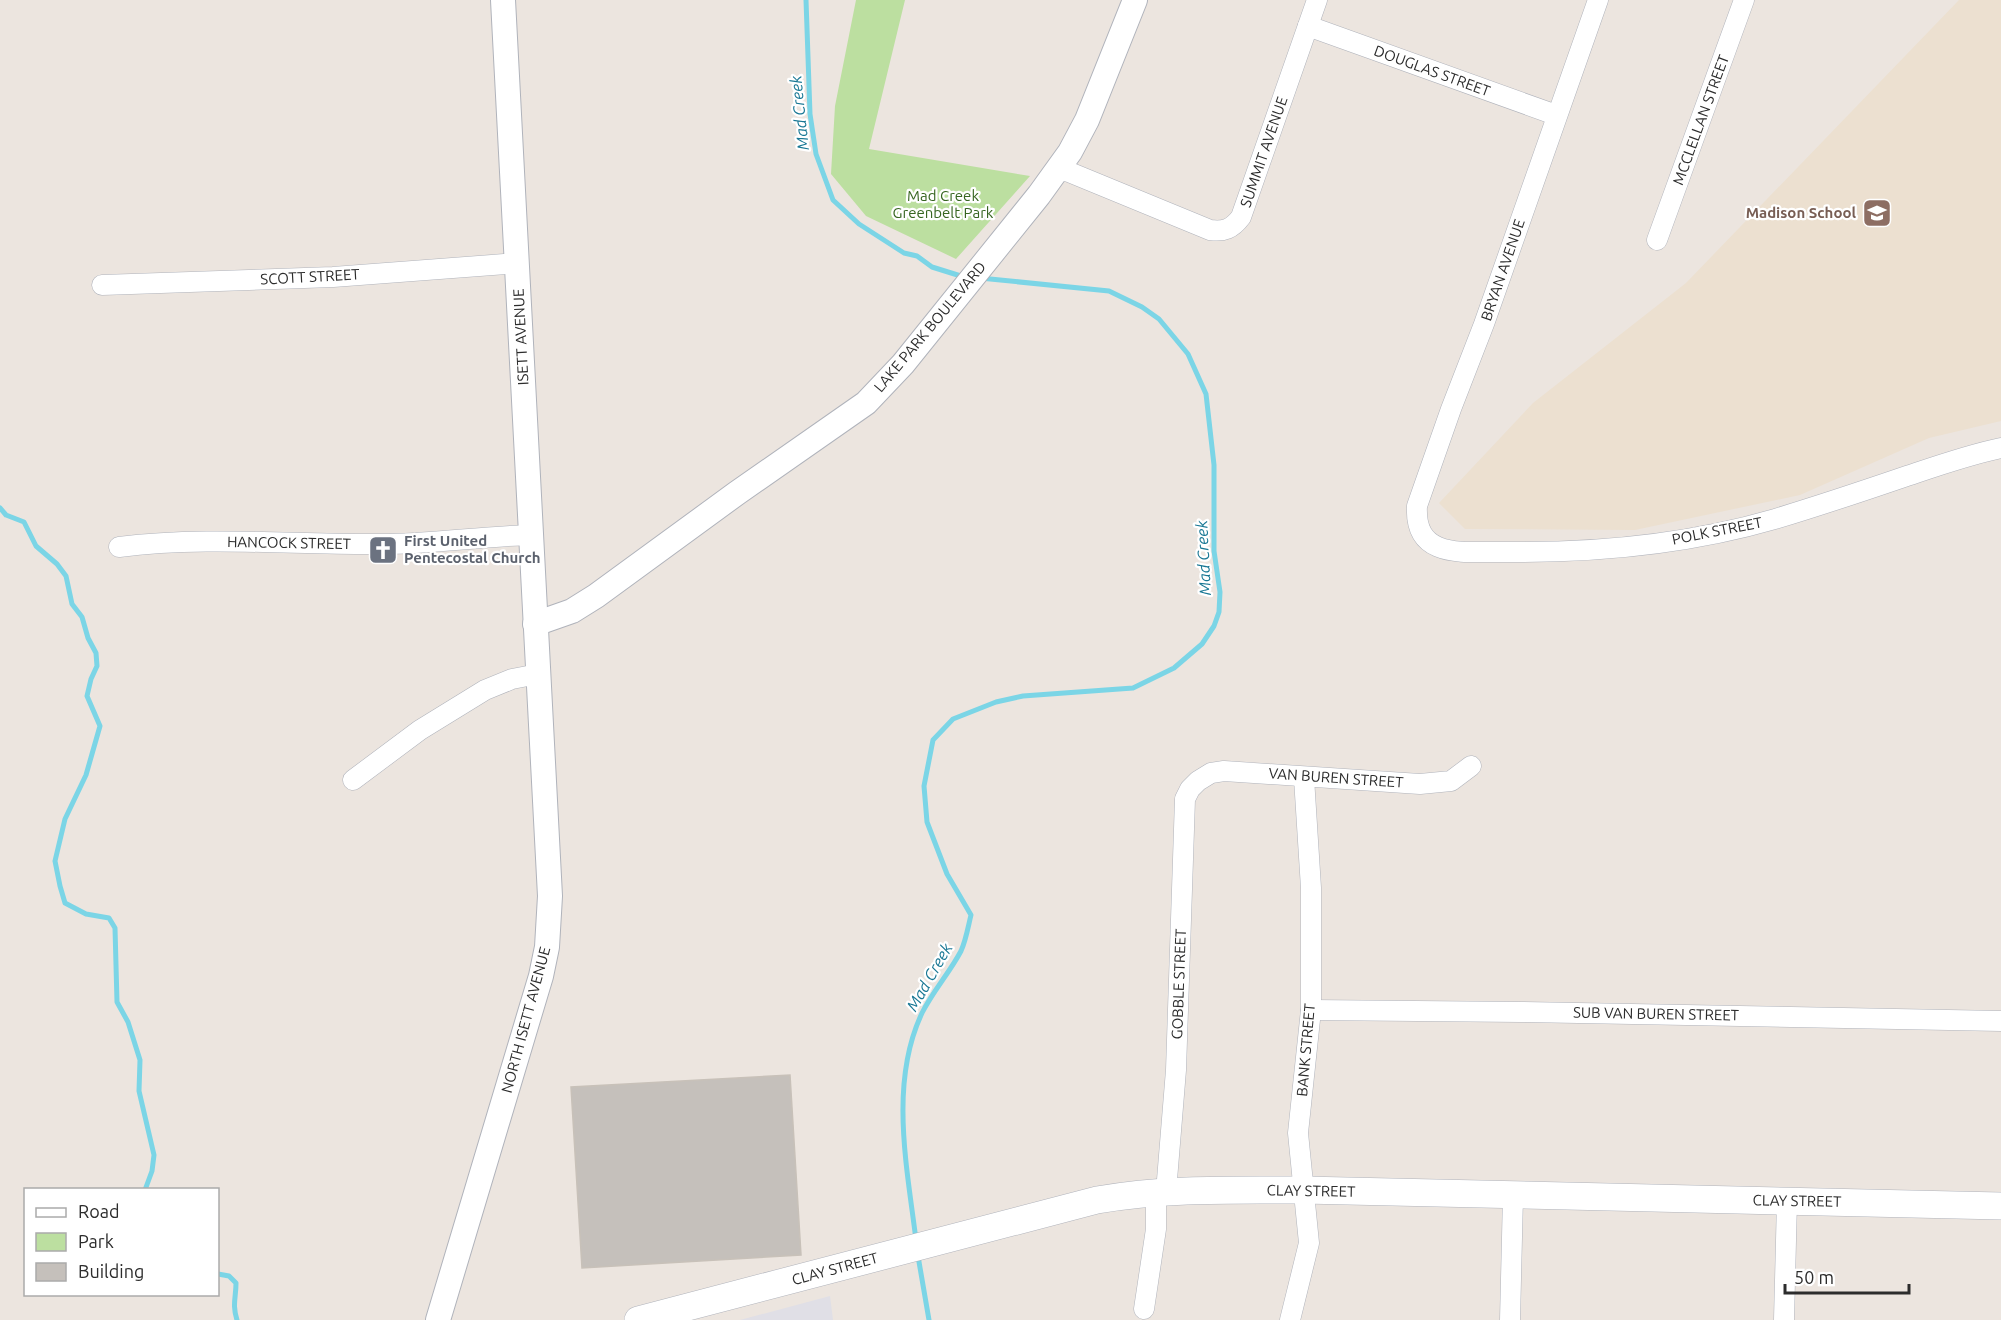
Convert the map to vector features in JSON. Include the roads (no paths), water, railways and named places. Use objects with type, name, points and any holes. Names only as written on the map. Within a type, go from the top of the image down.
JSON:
[{"type":"main road","name":"CLAY STREET","points":[[638,1320],[1097,1200],[1130,1194],[1303,1190],[2001,1206]]},
{"type":"street","name":"ISETT AVENUE","points":[[503,0],[538,674]]},
{"type":"street","name":"LAKE PARK BOULEVARD","points":[[535,624],[572,610],[596,596],[866,403],[903,364],[1058,170],[1087,120],[1135,0]]},
{"type":"street","name":"SUMMIT AVENUE","points":[[1058,170],[1069,172],[1210,230],[1221,231],[1234,227],[1241,217],[1317,0]]},
{"type":"street","name":"BRYAN AVENUE","points":[[1425,538],[1417,522],[1417,506],[1598,0]]},
{"type":"street","name":"MCCLELLAN STREET","points":[[1658,240],[1744,0]]},
{"type":"street","name":"DOUGLAS STREET","points":[[1308,26],[1556,115]]},
{"type":"street","name":"SCOTT STREET","points":[[102,285],[333,277],[518,263]]},
{"type":"street","name":"POLK STREET","points":[[1425,538],[1437,547],[1453,550],[1534,552],[1590,550],[1678,540],[1774,519],[1946,463],[2001,448]]},
{"type":"street","name":"HANCOCK STREET","points":[[118,547],[151,543],[212,541],[384,544],[532,535]]},
{"type":"street","points":[[353,780],[420,730],[485,690],[512,679],[538,674]]},
{"type":"street","name":"NORTH ISETT AVENUE","points":[[438,1320],[541,976],[547,947],[550,896],[538,674]]},
{"type":"street","name":"VAN BUREN STREET","points":[[1198,781],[1211,773],[1244,771],[1304,778],[1440,783],[1451,782],[1471,766]]},
{"type":"street","name":"BANK STREET","points":[[1290,1320],[1309,1243],[1298,1133],[1311,1010],[1311,888],[1304,778]]},
{"type":"street","name":"GOBBLE STREET","points":[[1144,1309],[1176,1070],[1185,799],[1190,789],[1198,781]]},
{"type":"street","name":"SUB VAN BUREN STREET","points":[[1311,1010],[2001,1021]]},
{"type":"street","points":[[1510,1320],[1513,1196]]},
{"type":"street","points":[[1784,1320],[1787,1201]]},
{"type":"waterway","name":"Mad Creek","points":[[806,0],[810,114],[816,154],[833,200],[859,224],[904,253],[917,256],[932,267],[964,277]]},
{"type":"waterway","name":"Mad Creek","points":[[916,1240],[903,1125],[906,1068],[912,1040],[922,1013],[961,951],[971,915],[947,874],[927,822],[924,786],[933,740],[953,719],[996,702],[1023,696],[1133,688],[1174,668],[1202,644],[1214,626],[1219,612],[1220,592],[1214,551],[1214,465],[1206,394],[1188,354],[1159,319],[1142,307],[1109,291],[980,278]]},
{"type":"waterway","points":[[0,508],[6,515],[24,522],[36,546],[57,564],[66,576],[72,604],[82,617],[88,638],[96,653],[97,666],[87,696],[100,726],[86,775],[65,819],[55,861],[65,903],[86,914],[109,918],[115,928],[117,1002],[128,1022],[140,1060],[139,1091],[154,1155],[152,1171],[146,1188]]},
{"type":"waterway","name":"Mad Creek","points":[[918,1256],[929,1320]]},
{"type":"waterway","points":[[219,1274],[229,1276],[236,1283],[234,1305],[237,1320]]},
{"type":"place","name":"Madison School","points":[[1877,213]]},
{"type":"place","name":"First United Pentecostal Church","points":[[383,550]]},
{"type":"park label","name":"Mad Creek Greenbelt Park","points":[[943,204]]}]
